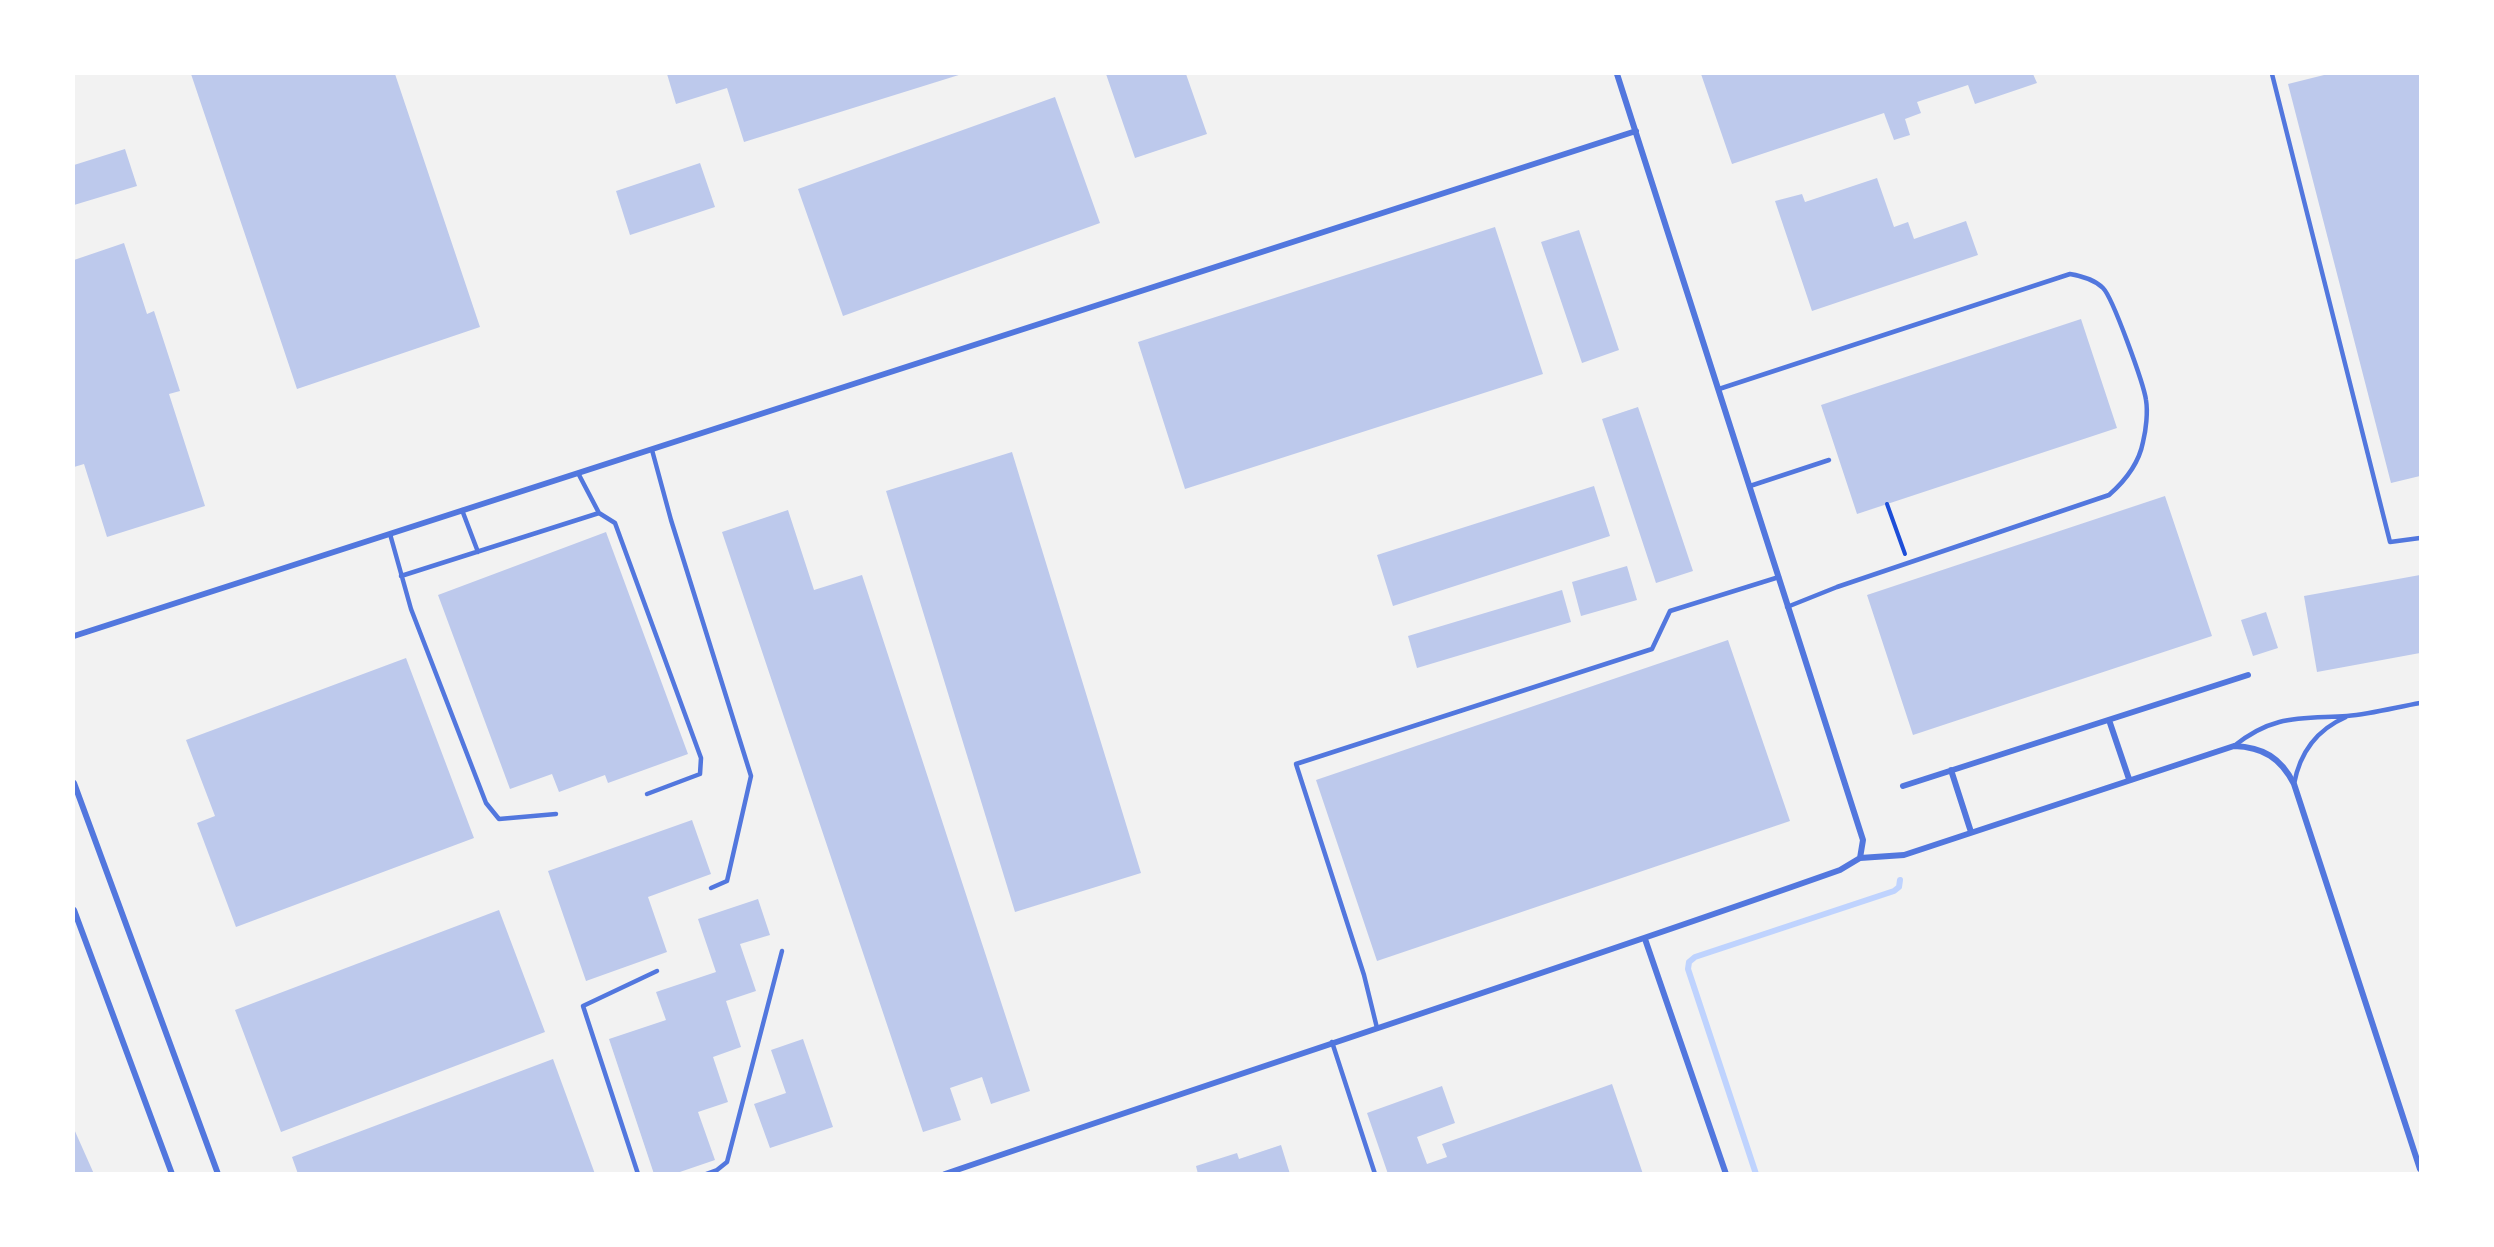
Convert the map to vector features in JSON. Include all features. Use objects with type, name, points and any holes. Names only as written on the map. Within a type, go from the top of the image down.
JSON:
[{"type":"street","points":[[1617,74],[1863,840],[1860,858]]},
{"type":"street","points":[[74,636],[1636,131]]},
{"type":"street","points":[[1903,786],[2248,675]]},
{"type":"street","points":[[2109,720],[2129,779]]},
{"type":"street","points":[[945,1173],[1645,939],[1840,870],[1860,858],[1904,855],[2234,746],[2249,746],[2270,755],[2287,771],[2294,784],[2421,1169]]},
{"type":"street","points":[[1951,771],[1971,832]]},
{"type":"street","points":[[74,783],[218,1173]]},
{"type":"street","points":[[74,910],[172,1173]]},
{"type":"street","points":[[1645,939],[1726,1173]]},
{"type":"lane","points":[[2272,74],[2390,542],[2421,538]]},
{"type":"lane","points":[[1719,389],[2070,274],[2085,276],[2104,289],[2114,307],[2146,401],[2144,441],[2137,461],[2121,484],[2109,495],[1837,587],[1787,608]]},
{"type":"lane","points":[[652,450],[671,520],[751,776],[727,881],[711,888]]},
{"type":"lane","points":[[1750,486],[1829,460]]},
{"type":"lane","points":[[578,473],[599,513],[615,523],[701,758],[700,774],[647,794]]},
{"type":"lane","points":[[462,510],[478,552]]},
{"type":"lane","points":[[402,576],[599,513]]},
{"type":"lane","points":[[390,534],[411,609],[486,803],[499,819],[556,814]]},
{"type":"lane","points":[[1377,1028],[1364,975],[1296,764],[1652,650],[1670,611],[1779,577]]},
{"type":"lane","points":[[2234,746],[2258,729],[2281,721],[2313,716],[2349,716],[2421,703]]},
{"type":"lane","points":[[2294,784],[2303,753],[2312,740],[2329,726],[2349,716]]},
{"type":"lane","points":[[706,1173],[717,1170],[727,1162],[782,951]]},
{"type":"lane","points":[[638,1173],[583,1006],[657,971]]},
{"type":"lane","points":[[1332,1042],[1375,1173]]},
{"type":"path","points":[[1887,504],[1908,563]]},
{"type":"building","points":[[191,74],[395,74],[480,327],[297,389]]},
{"type":"building","points":[[667,74],[962,74],[744,142],[727,88],[676,104]]},
{"type":"building","points":[[1106,74],[1186,74],[1207,134],[1135,158]]},
{"type":"building","points":[[1701,74],[2033,74],[2037,83],[1975,104],[1968,85],[1917,102],[1921,113],[1905,119],[1910,135],[1894,140],[1884,113],[1732,164]]},
{"type":"building","points":[[2328,74],[2420,74],[2420,476],[2391,483],[2288,84]]},
{"type":"building","points":[[1055,97],[1100,223],[843,316],[798,189]]},
{"type":"building","points":[[125,149],[137,186],[74,205],[74,165]]},
{"type":"building","points":[[700,163],[715,207],[630,235],[616,191]]},
{"type":"building","points":[[1877,178],[1894,227],[1908,222],[1914,239],[1966,221],[1978,255],[1812,311],[1775,201],[1802,194],[1805,202]]},
{"type":"building","points":[[1495,227],[1543,374],[1185,489],[1138,342]]},
{"type":"building","points":[[1579,230],[1619,350],[1582,363],[1541,242]]},
{"type":"building","points":[[124,243],[147,314],[154,311],[180,391],[169,394],[205,506],[107,537],[84,464],[74,467],[74,260]]},
{"type":"building","points":[[2081,319],[2117,428],[1857,514],[1821,405]]},
{"type":"building","points":[[1638,407],[1693,571],[1656,583],[1602,419]]},
{"type":"building","points":[[1012,452],[1141,873],[1015,912],[886,491]]},
{"type":"building","points":[[1594,486],[1610,536],[1393,606],[1377,555]]},
{"type":"building","points":[[2165,496],[2212,636],[1913,735],[1867,595]]},
{"type":"building","points":[[788,510],[814,590],[862,575],[1030,1091],[991,1104],[982,1077],[950,1088],[961,1120],[923,1132],[722,532]]},
{"type":"building","points":[[606,532],[688,754],[608,783],[605,775],[559,792],[552,774],[510,789],[438,595]]},
{"type":"building","points":[[1627,566],[1637,600],[1581,616],[1572,582]]},
{"type":"building","points":[[2420,575],[2420,653],[2317,672],[2304,596]]},
{"type":"building","points":[[1562,590],[1571,622],[1417,668],[1408,636]]},
{"type":"building","points":[[2266,612],[2278,648],[2253,656],[2241,620]]},
{"type":"building","points":[[1728,640],[1790,821],[1377,961],[1316,780]]},
{"type":"building","points":[[406,658],[474,838],[236,927],[197,823],[215,816],[186,740]]},
{"type":"building","points":[[692,820],[711,874],[648,897],[667,952],[586,981],[548,871]]},
{"type":"building","points":[[758,899],[770,935],[740,944],[756,991],[726,1001],[741,1047],[713,1057],[728,1102],[698,1112],[715,1160],[674,1174],[654,1174],[609,1039],[666,1020],[656,992],[716,972],[698,919]]},
{"type":"building","points":[[499,910],[545,1032],[281,1132],[235,1010]]},
{"type":"building","points":[[803,1039],[833,1127],[770,1148],[754,1104],[786,1093],[771,1050]]},
{"type":"building","points":[[553,1059],[595,1174],[298,1174],[292,1157]]},
{"type":"building","points":[[1612,1084],[1643,1174],[1388,1174],[1367,1113],[1442,1086],[1455,1123],[1417,1137],[1427,1164],[1447,1157],[1442,1144]]},
{"type":"building","points":[[74,1129],[94,1174],[74,1174]]},
{"type":"building","points":[[1281,1145],[1290,1174],[1198,1174],[1196,1166],[1237,1153],[1239,1159]]},
{"type":"waterway","points":[[1756,1174],[1688,969],[1689,962],[1695,957],[1894,891],[1899,887],[1900,880]]}]
